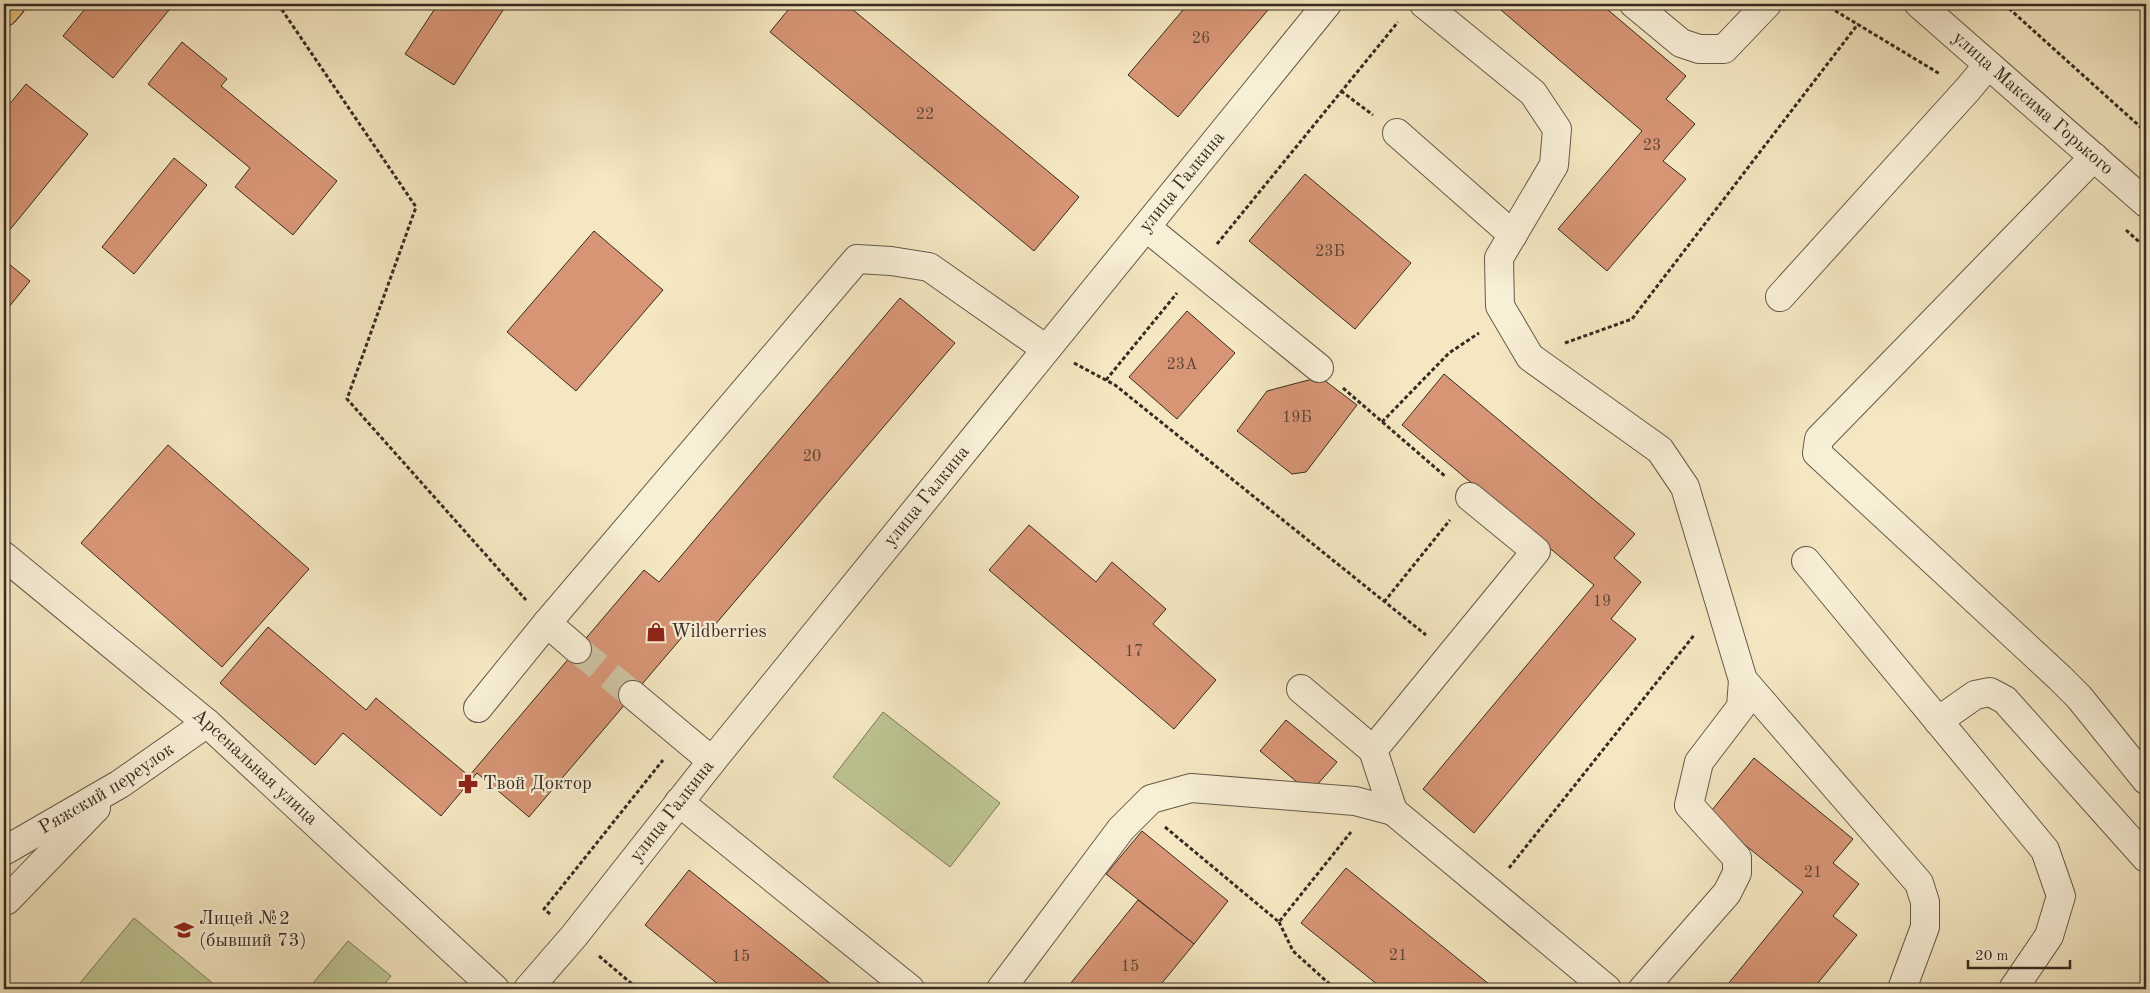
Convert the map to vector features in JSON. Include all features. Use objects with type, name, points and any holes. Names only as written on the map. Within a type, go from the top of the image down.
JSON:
[{"type":"main road","points":[[4,12],[11,4]]},
{"type":"street","name":"улица Галкина","points":[[528,989],[574,936],[712,761],[1327,4]]},
{"type":"street","points":[[1424,4],[1533,93],[1557,129],[1554,165],[1499,258],[1500,306],[1530,357],[1660,450],[1685,486],[1743,680],[1741,707],[1699,762],[1689,805],[1736,858],[1737,873],[1727,893],[1643,989]]},
{"type":"street","points":[[1634,4],[1681,43],[1699,49],[1724,49],[1766,4]]},
{"type":"street","name":"улица Максима Горького","points":[[1919,4],[2146,203]]},
{"type":"street","points":[[1780,296],[1988,65]]},
{"type":"street","points":[[1397,133],[1512,235]]},
{"type":"street","points":[[2094,157],[1819,438],[1817,453],[2060,678],[2079,697],[2146,780]]},
{"type":"street","points":[[1146,227],[1319,368]]},
{"type":"street","points":[[478,708],[547,623],[857,259],[891,261],[929,267],[1046,349]]},
{"type":"street","points":[[1373,750],[1536,551],[1470,497]]},
{"type":"street","name":"Арсенальная улица","points":[[4,556],[207,723],[495,989]]},
{"type":"street","points":[[1806,561],[2045,850],[2061,896],[2049,936],[2014,989]]},
{"type":"street","points":[[547,623],[577,649]]},
{"type":"street","points":[[1743,680],[1918,883],[1925,902],[1925,927],[1902,989]]},
{"type":"street","points":[[1301,689],[1373,750],[1383,808]]},
{"type":"street","points":[[1938,721],[1975,695],[1990,692],[2005,700],[2146,858]]},
{"type":"street","points":[[633,695],[712,761]]},
{"type":"street","name":"Ряжский переулок","points":[[4,851],[120,784],[207,723]]},
{"type":"street","points":[[7,900],[120,784]]},
{"type":"street","points":[[1001,989],[1121,829],[1151,799],[1190,788],[1355,801],[1383,808],[1490,892],[1607,989]]},
{"type":"street","points":[[679,802],[910,989]]},
{"type":"path","points":[[278,4],[416,207],[347,398],[547,623]]},
{"type":"path","points":[[1824,4],[1968,89]]},
{"type":"path","points":[[2004,4],[2146,132]]},
{"type":"path","points":[[1106,380],[1400,18]]},
{"type":"path","points":[[1530,357],[1632,319],[1858,24]]},
{"type":"path","points":[[1341,91],[1397,133]]},
{"type":"path","points":[[2119,224],[2146,248]]},
{"type":"path","points":[[1382,422],[1449,353],[1507,318]]},
{"type":"path","points":[[1046,349],[1115,385],[1450,654]]},
{"type":"path","points":[[1319,368],[1470,497],[1384,602]]},
{"type":"path","points":[[1490,892],[1720,603]]},
{"type":"path","points":[[1142,808],[1279,922],[1293,951],[1315,973],[1335,989]]},
{"type":"path","points":[[1279,922],[1383,808]]},
{"type":"green space","points":[[883,712],[1000,803],[950,867],[833,777]]},
{"type":"green space","points":[[134,918],[216,986],[214,989],[75,989]]},
{"type":"green space","points":[[348,941],[391,976],[380,989],[308,989]]},
{"type":"building","points":[[89,4],[174,4],[113,78],[63,36]]},
{"type":"building","points":[[438,4],[507,4],[454,85],[405,54]]},
{"type":"building","points":[[793,4],[846,4],[1079,197],[1034,251],[770,32]]},
{"type":"building","points":[[1188,4],[1273,4],[1178,117],[1128,75]]},
{"type":"building","points":[[1494,4],[1601,4],[1686,76],[1666,99],[1695,124],[1663,161],[1686,179],[1607,271],[1558,229],[1642,131]]},
{"type":"building","points":[[182,42],[227,79],[221,86],[337,181],[293,235],[235,187],[250,168],[148,84]]},
{"type":"building","points":[[26,84],[88,134],[4,237],[4,111]]},
{"type":"building","points":[[174,158],[207,185],[134,274],[102,247]]},
{"type":"building","points":[[1305,174],[1411,263],[1355,329],[1249,241]]},
{"type":"building","points":[[594,231],[663,290],[576,391],[507,332]]},
{"type":"building","points":[[4,260],[30,281],[4,313]]},
{"type":"building","points":[[900,298],[955,343],[708,633],[695,622],[529,817],[477,773],[441,816],[343,733],[315,765],[220,683],[268,627],[366,710],[376,698],[469,776],[644,570],[659,582]]},
{"type":"building","points":[[1187,311],[1235,353],[1177,419],[1129,377]]},
{"type":"building","points":[[1444,374],[1635,534],[1614,558],[1641,582],[1611,619],[1636,639],[1474,833],[1423,789],[1594,585],[1402,425]]},
{"type":"building","points":[[1320,377],[1357,405],[1306,472],[1292,474],[1237,431],[1267,391]]},
{"type":"building","points":[[168,445],[309,569],[222,667],[81,543]]},
{"type":"building","points":[[1029,525],[1096,582],[1112,562],[1166,609],[1153,624],[1216,680],[1174,729],[989,570]]},
{"type":"building","points":[[1286,720],[1337,762],[1310,793],[1260,751]]},
{"type":"building","points":[[1754,758],[1853,839],[1833,863],[1859,884],[1833,916],[1857,935],[1813,989],[1724,989],[1803,892],[1708,815]]},
{"type":"building","points":[[1142,831],[1228,901],[1194,944],[1106,874]]},
{"type":"building","points":[[1346,868],[1495,989],[1383,989],[1301,923]]},
{"type":"building","points":[[689,870],[837,989],[724,989],[645,925]]},
{"type":"building","points":[[1138,900],[1194,944],[1157,989],[1066,989]]},
{"type":"tunnel","points":[[577,649],[633,695]]},
{"type":"place","name":"Wildberries","points":[[656,632]]},
{"type":"place","name":"Твой Доктор","points":[[468,784]]},
{"type":"place","name":"Лицей №2 (бывший 73)","points":[[184,930]]}]
